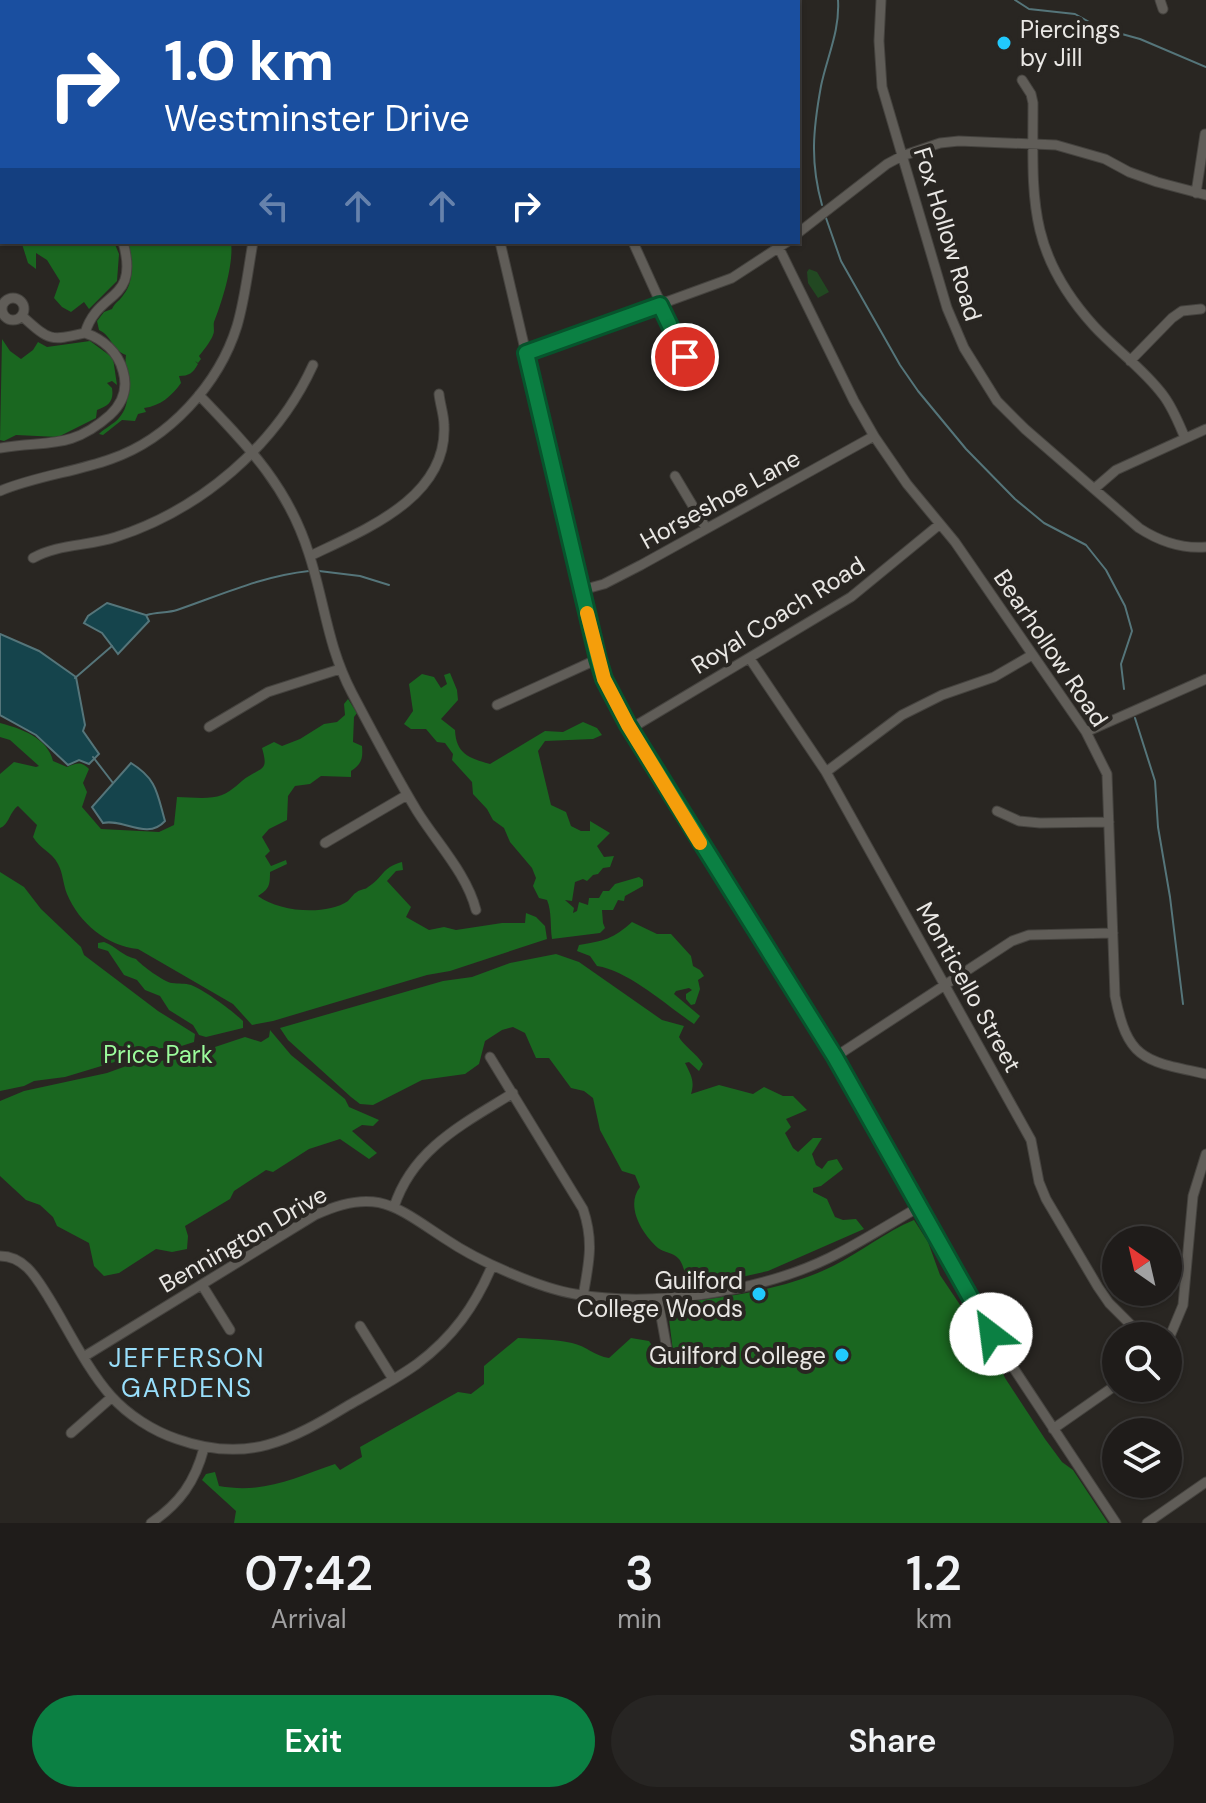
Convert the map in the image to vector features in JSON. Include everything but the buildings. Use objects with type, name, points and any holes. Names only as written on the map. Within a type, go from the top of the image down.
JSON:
[{"type":"street","name":"Fox Hollow Road","points":[[881,0],[879,41],[882,87],[947,308],[964,348],[997,401],[1094,489],[1153,537],[1188,547],[1206,547]]},
{"type":"street","points":[[1022,80],[1033,103],[1035,207],[1038,229],[1049,263],[1057,280],[1094,326],[1162,393],[1185,438]]},
{"type":"street","points":[[800,231],[869,177],[902,156],[940,143],[959,141],[1077,149],[1129,172],[1201,194],[1205,134]]},
{"type":"street","points":[[85,333],[94,313],[125,283],[128,265],[123,244]]},
{"type":"street","points":[[0,491],[112,459],[138,447],[172,422],[199,395],[223,361],[237,325],[253,244]]},
{"type":"street","points":[[500,244],[604,679],[630,729],[835,1057],[991,1334],[1116,1523]]},
{"type":"street","points":[[634,244],[685,357]]},
{"type":"street","points":[[526,353],[732,278],[781,244]]},
{"type":"street","name":"Bearhollow Road","points":[[781,244],[854,401],[874,436],[907,484],[940,524],[1086,732],[1107,774],[1115,996],[1121,1027],[1128,1041],[1149,1058],[1206,1074]]},
{"type":"street","points":[[14,297],[20,300],[24,306],[22,316],[14,320],[7,318],[1,308],[2,299],[14,297]]},
{"type":"street","points":[[1130,361],[1172,318],[1182,311],[1201,309]]},
{"type":"street","points":[[0,448],[77,438],[96,428],[115,411],[124,394],[121,365],[106,344],[85,333],[62,340],[52,339],[22,316]]},
{"type":"street","points":[[33,558],[46,551],[111,539],[165,518],[212,489],[253,450],[292,403],[313,365]]},
{"type":"street","points":[[310,556],[399,508],[428,481],[442,446],[444,425],[439,394]]},
{"type":"street","points":[[199,395],[253,450],[287,501],[310,556],[326,627],[340,669],[407,795],[468,887],[476,910]]},
{"type":"street","points":[[1094,489],[1116,470],[1206,429]]},
{"type":"street","name":"Horseshoe Lane","points":[[582,590],[629,572],[874,436]]},
{"type":"street","points":[[675,476],[706,528]]},
{"type":"street","name":"Royal Coach Road","points":[[630,729],[851,597],[940,524]]},
{"type":"street","points":[[826,772],[902,715],[942,695],[994,677],[1032,655]]},
{"type":"street","points":[[497,705],[598,659]]},
{"type":"street","name":"Monticello Street","points":[[750,659],[826,772],[1031,1140],[1039,1182],[1046,1199],[1098,1287],[1128,1322]]},
{"type":"street","points":[[209,727],[268,692],[340,669]]},
{"type":"street","points":[[1086,732],[1206,679]]},
{"type":"street","points":[[325,843],[407,795]]},
{"type":"street","points":[[997,811],[1019,821],[1109,822]]},
{"type":"street","points":[[835,1057],[1012,941],[1029,935],[1113,933]]},
{"type":"street","points":[[490,1057],[575,1192],[590,1230],[591,1244],[583,1296]]},
{"type":"street","points":[[394,1207],[400,1190],[424,1154],[439,1140],[513,1093]]},
{"type":"street","points":[[1176,1322],[1183,1305],[1193,1196],[1206,1154]]},
{"type":"street","name":"Bennington Drive","points":[[85,1356],[334,1206],[358,1200],[394,1207],[410,1214],[448,1241],[492,1266],[571,1294],[621,1301],[658,1300],[766,1282],[793,1274],[830,1258],[919,1207]]},
{"type":"street","points":[[0,1256],[25,1264],[112,1397],[156,1430],[204,1448],[242,1450],[285,1441],[393,1379],[434,1351],[457,1328],[474,1304],[492,1266]]},
{"type":"street","points":[[202,1285],[230,1330]]},
{"type":"street","points":[[658,1300],[668,1355]]},
{"type":"street","points":[[360,1326],[393,1379]]},
{"type":"street","points":[[1053,1429],[1102,1395]]},
{"type":"street","points":[[71,1433],[112,1397]]},
{"type":"street","points":[[151,1523],[171,1509],[190,1487],[204,1448]]},
{"type":"street","points":[[1147,1523],[1206,1482]]},
{"type":"green space","points":[[22,244],[115,244],[119,254],[117,281],[89,309],[84,302],[71,312],[54,298],[60,281],[47,260],[36,253],[36,269],[28,263]]},
{"type":"green space","points":[[128,244],[231,244],[229,272],[214,322],[214,333],[199,356],[201,359],[198,363],[195,361],[198,364],[194,370],[188,375],[179,376],[181,383],[165,400],[144,408],[146,412],[138,414],[135,421],[122,420],[103,435],[99,434],[124,411],[127,395],[126,355],[99,330],[97,321],[104,312],[112,309],[127,289],[132,268]]},
{"type":"green space","points":[[809,269],[817,272],[829,292],[818,298],[808,283]]},
{"type":"green space","points":[[2,339],[10,351],[21,359],[38,342],[47,347],[90,341],[113,358],[117,385],[112,381],[107,383],[112,388],[110,402],[97,410],[96,418],[58,437],[16,435],[0,440]]},
{"type":"green space","points":[[450,673],[458,700],[441,719],[455,730],[461,750],[476,760],[490,764],[545,731],[563,732],[583,722],[597,728],[602,735],[593,739],[545,741],[538,751],[551,805],[566,812],[571,826],[581,831],[590,831],[590,821],[610,833],[597,846],[604,857],[614,856],[610,867],[603,868],[587,881],[575,882],[572,901],[565,900],[574,908],[573,913],[577,911],[579,902],[588,905],[589,898],[599,898],[603,891],[609,891],[615,884],[639,877],[643,880],[643,886],[625,896],[624,901],[618,900],[613,910],[602,910],[605,928],[600,933],[552,939],[549,905],[547,900],[539,898],[533,886],[536,878],[532,868],[510,842],[504,828],[493,820],[473,794],[472,782],[452,760],[453,754],[445,743],[437,742],[426,729],[411,729],[404,724],[413,711],[409,684],[422,674],[434,677],[441,688],[447,684],[444,675]]},
{"type":"green space","points":[[348,699],[357,713],[354,717],[353,742],[362,746],[361,760],[351,771],[351,777],[321,776],[310,784],[295,786],[288,796],[287,820],[269,829],[262,837],[270,851],[265,856],[271,866],[286,860],[287,864],[270,872],[268,887],[258,896],[290,909],[328,909],[348,901],[373,884],[390,867],[402,862],[403,870],[396,871],[387,881],[411,907],[406,917],[429,930],[525,923],[526,913],[545,926],[547,939],[450,971],[252,1025],[233,1004],[138,949],[116,943],[95,931],[72,905],[58,864],[33,837],[37,825],[18,806],[0,828],[0,774],[14,762],[39,766],[10,740],[0,737],[0,723],[39,740],[53,761],[67,767],[81,764],[89,769],[83,783],[87,792],[82,807],[101,829],[159,832],[174,825],[177,797],[217,797],[226,793],[263,766],[262,748],[274,742],[282,746],[324,724],[337,722],[345,715],[344,704]]},
{"type":"green space","points":[[0,872],[24,887],[41,909],[81,947],[84,955],[158,1011],[195,1034],[194,1042],[0,1091]]},
{"type":"green space","points":[[632,922],[657,934],[671,934],[691,956],[693,966],[704,976],[698,980],[700,989],[695,1004],[691,1005],[686,999],[686,994],[692,990],[689,988],[674,994],[700,1016],[694,1024],[622,974],[597,966],[590,956],[577,951],[579,945],[608,938]]},
{"type":"green space","points":[[104,942],[136,959],[164,980],[191,985],[203,991],[243,1021],[243,1028],[206,1037],[199,1035],[193,1025],[169,1010],[160,996],[124,975],[108,951],[98,948],[98,943]]},
{"type":"green space","points":[[556,954],[579,962],[662,1020],[684,1026],[679,1037],[703,1064],[699,1071],[689,1062],[685,1063],[691,1075],[691,1094],[719,1085],[753,1094],[764,1087],[783,1096],[793,1096],[807,1110],[786,1119],[791,1127],[785,1133],[793,1148],[798,1152],[813,1138],[822,1138],[812,1154],[816,1165],[822,1169],[828,1161],[837,1159],[843,1169],[821,1186],[813,1188],[813,1192],[827,1199],[835,1217],[856,1219],[864,1229],[768,1271],[688,1289],[679,1259],[658,1248],[641,1228],[634,1203],[640,1187],[635,1175],[622,1171],[600,1130],[593,1098],[584,1091],[571,1088],[549,1058],[536,1058],[525,1033],[513,1027],[502,1030],[485,1041],[479,1064],[465,1074],[422,1080],[373,1105],[360,1104],[351,1097],[288,1040],[280,1028],[443,981],[472,977],[510,963]]},
{"type":"green space","points":[[270,1030],[291,1055],[345,1099],[349,1107],[379,1120],[373,1126],[362,1125],[352,1131],[377,1153],[369,1159],[340,1139],[309,1149],[273,1172],[266,1170],[234,1191],[230,1199],[185,1226],[187,1249],[172,1252],[156,1249],[119,1273],[104,1276],[94,1266],[89,1243],[57,1226],[53,1217],[40,1205],[26,1200],[0,1176],[0,1101],[24,1091],[107,1073],[129,1065],[182,1058],[245,1037],[261,1042],[269,1037]]},
{"type":"green space","name":"Guilford College","points":[[914,1220],[928,1242],[940,1275],[997,1360],[1005,1378],[1045,1439],[1062,1462],[1073,1470],[1108,1523],[234,1523],[236,1511],[202,1480],[206,1474],[215,1472],[219,1486],[250,1488],[278,1483],[335,1464],[340,1470],[362,1457],[360,1447],[458,1392],[471,1394],[484,1384],[484,1366],[518,1338],[572,1343],[609,1358],[631,1338],[649,1341],[662,1361],[674,1359],[668,1311],[678,1303],[757,1291],[796,1281],[833,1266]]},
{"type":"water","points":[[107,603],[146,615],[149,621],[118,654],[102,633],[84,623],[88,616]]},
{"type":"water","points":[[0,634],[39,651],[76,677],[85,725],[83,731],[99,754],[89,764],[79,760],[68,765],[36,735],[0,715]]},
{"type":"water","points":[[131,763],[146,775],[158,795],[165,821],[158,827],[143,829],[103,823],[92,807]]},
{"type":"waterway","points":[[822,205],[814,160],[815,132],[821,86],[837,22],[838,0]]},
{"type":"waterway","points":[[1015,0],[1029,9],[1075,14],[1100,28],[1140,39],[1206,67]]},
{"type":"waterway","points":[[826,218],[841,261],[918,391],[966,449],[1015,499],[1044,523],[1086,545],[1106,570],[1125,606],[1132,631],[1121,664],[1124,689]]},
{"type":"waterway","points":[[147,615],[177,610],[258,582],[309,571]]},
{"type":"waterway","points":[[319,571],[360,576],[389,585]]},
{"type":"waterway","points":[[75,678],[112,646]]},
{"type":"waterway","points":[[1135,718],[1155,781],[1158,827],[1183,1004]]},
{"type":"waterway","points":[[93,757],[113,783]]},
{"type":"slow traffic","points":[[587,613],[604,679],[628,725],[700,843]]},
{"type":"place","name":"Piercings by Jill","points":[[1004,43]]},
{"type":"place","name":"Guilford College Woods","points":[[759,1294]]},
{"type":"place","name":"Guilford College","points":[[842,1355]]},
{"type":"district","name":"JEFFERSON GARDENS","points":[[187,1373]]},
{"type":"route","points":[[685,357],[660,305],[526,353],[604,679],[628,725],[835,1057],[991,1334]]},
{"type":"park label","name":"Price Park","points":[[158,1054]]}]
